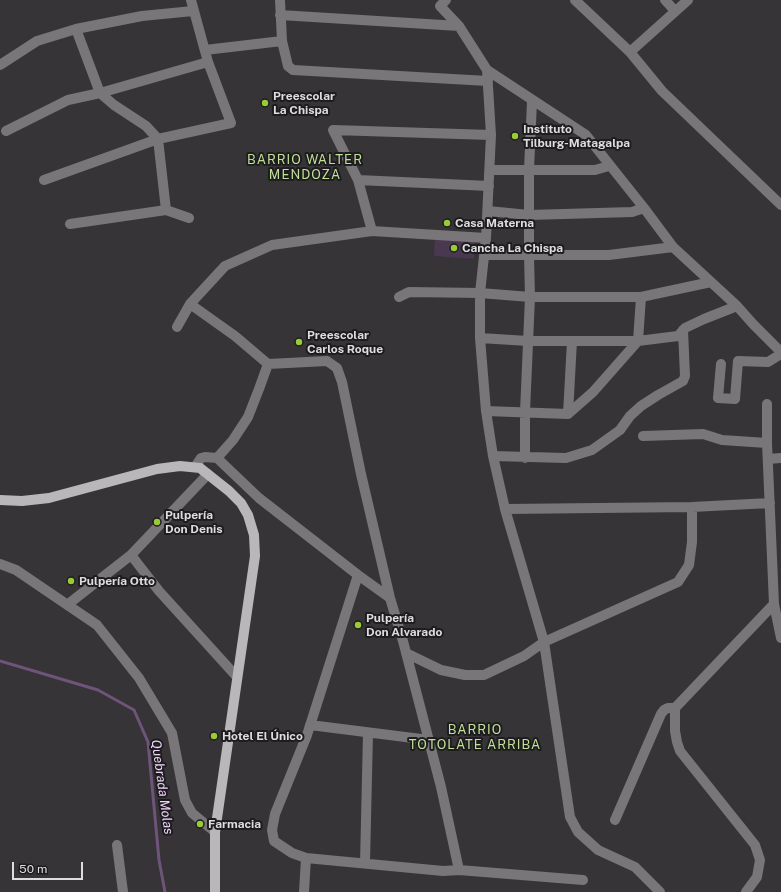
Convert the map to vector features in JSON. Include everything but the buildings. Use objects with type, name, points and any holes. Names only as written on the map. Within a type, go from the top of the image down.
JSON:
[{"type":"main road","points":[[0,500],[22,501],[49,498],[157,469],[180,466],[200,468],[229,491],[241,503],[248,515],[254,535],[254,563],[215,832],[215,892]]},
{"type":"street","points":[[44,180],[158,139],[231,122],[208,62],[193,12],[191,0]]},
{"type":"street","points":[[280,0],[282,41],[288,66],[293,70],[488,81]]},
{"type":"street","points":[[575,0],[630,52],[662,91],[781,205]]},
{"type":"street","points":[[665,0],[675,11]]},
{"type":"street","points":[[630,52],[688,0]]},
{"type":"street","points":[[440,2],[459,26],[487,70],[586,136],[673,246],[737,306],[781,353],[768,362],[738,361],[735,399],[718,398],[721,364]]},
{"type":"street","points":[[0,65],[37,41],[76,29],[142,16],[193,12]]},
{"type":"street","points":[[280,15],[459,26]]},
{"type":"street","points":[[76,29],[100,93],[114,105],[146,126],[158,139],[166,210]]},
{"type":"street","points":[[205,50],[282,41]]},
{"type":"street","points":[[6,131],[68,100],[100,93],[208,62]]},
{"type":"street","points":[[487,70],[491,135],[485,255],[480,293],[480,338],[486,411],[493,456],[505,509],[544,642],[570,817],[578,832],[598,850],[635,867],[660,892]]},
{"type":"street","points":[[525,458],[525,412],[530,297],[529,170],[532,101]]},
{"type":"street","points":[[372,231],[358,180],[333,130],[491,135]]},
{"type":"street","points":[[490,170],[595,170],[609,166]]},
{"type":"street","points":[[358,180],[489,186]]},
{"type":"street","points":[[488,211],[529,215],[632,212],[644,208]]},
{"type":"street","points":[[70,224],[166,210],[189,218]]},
{"type":"street","points":[[177,327],[190,304],[225,266],[272,245],[372,231],[486,238]]},
{"type":"street","points":[[485,255],[609,255],[673,246]]},
{"type":"street","points":[[399,297],[409,292],[480,293],[530,297],[642,297],[711,282]]},
{"type":"street","points":[[486,411],[568,414],[593,392],[638,341],[642,297]]},
{"type":"street","points":[[190,304],[235,336],[268,364],[327,362],[337,368],[342,382],[361,474],[390,598],[441,787],[459,870]]},
{"type":"street","points":[[480,338],[528,341],[638,341],[678,336],[683,330],[704,318],[737,306]]},
{"type":"street","points":[[493,456],[566,458],[592,450],[620,430],[630,416],[641,406],[683,381],[685,376],[683,330]]},
{"type":"street","points":[[568,414],[572,341]]},
{"type":"street","points":[[217,458],[233,440],[248,417],[268,364]]},
{"type":"street","points":[[767,404],[767,443],[774,604],[781,638]]},
{"type":"street","points":[[643,436],[703,434],[722,440],[767,443]]},
{"type":"street","points":[[195,467],[201,458],[217,458],[259,498],[390,598]]},
{"type":"street","points":[[768,459],[781,458]]},
{"type":"street","points":[[67,605],[131,555],[208,474]]},
{"type":"street","points":[[505,509],[692,507],[770,503]]},
{"type":"street","points":[[406,653],[441,670],[465,675],[484,675],[524,656],[544,642],[678,582],[689,565],[692,542],[692,507]]},
{"type":"street","points":[[131,555],[159,591],[237,677]]},
{"type":"street","points":[[0,564],[16,570],[97,625],[139,678],[172,733],[185,800],[192,813],[215,832]]},
{"type":"street","points":[[358,575],[310,725],[275,814],[272,830],[274,841],[292,853],[306,858],[443,871],[459,870],[583,880]]},
{"type":"street","points":[[746,892],[757,877],[760,860],[755,845],[680,751],[675,731],[675,708],[774,604]]},
{"type":"street","points":[[615,820],[661,714],[668,708],[675,708]]},
{"type":"street","points":[[310,725],[429,740]]},
{"type":"street","points":[[365,863],[368,732]]},
{"type":"street","points":[[117,844],[123,892]]},
{"type":"street","points":[[304,892],[306,858]]},
{"type":"shaded area","name":"Cancha La Chispa","points":[[435,236],[475,239],[474,259],[434,256]]},
{"type":"waterway","name":"Quebrada Molas","points":[[0,661],[98,690],[134,710],[148,742],[159,860],[165,892]]},
{"type":"place","name":"Preescolar La Chispa","points":[[265,103]]},
{"type":"place","name":"Instituto Tilburg-Matagalpa","points":[[515,136]]},
{"type":"place","name":"Casa Materna","points":[[447,223]]},
{"type":"place","name":"Cancha La Chispa","points":[[454,248]]},
{"type":"place","name":"Preescolar Carlos Roque","points":[[299,342]]},
{"type":"place","name":"Pulpería Don Denis","points":[[157,522]]},
{"type":"place","name":"Pulpería Otto","points":[[71,581]]},
{"type":"place","name":"Pulpería Don Alvarado","points":[[358,625]]},
{"type":"place","name":"Hotel El Único","points":[[214,736]]},
{"type":"place","name":"Farmacia","points":[[200,824]]},
{"type":"district","name":"BARRIO WALTER MENDOZA","points":[[305,168]]},
{"type":"district","name":"BARRIO TOTOLATE ARRIBA","points":[[475,738]]}]
